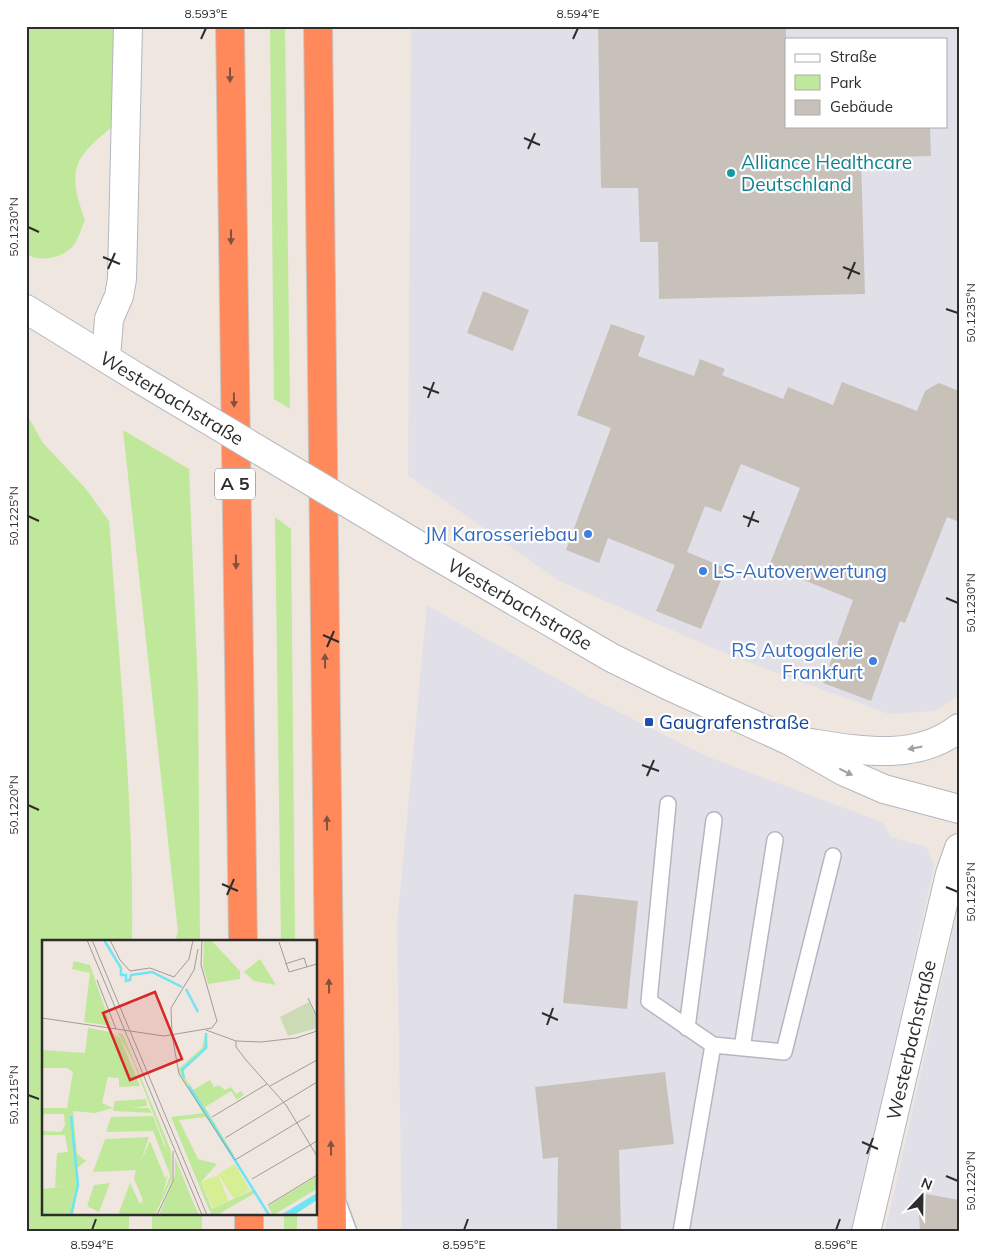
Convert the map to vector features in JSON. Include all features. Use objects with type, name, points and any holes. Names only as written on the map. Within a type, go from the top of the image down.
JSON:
[{"type":"highway","name":"A 5","points":[[230,26],[243,940]]},
{"type":"highway","points":[[318,26],[332,1232]]},
{"type":"highway","points":[[249,1216],[249,1232]]},
{"type":"main road","points":[[106,358],[109,319],[119,296],[122,279],[128,26]]},
{"type":"main road","name":"Westerbachstraße","points":[[26,309],[138,378],[612,658],[788,740],[845,772],[884,789],[959,809]]},
{"type":"main road","points":[[788,740],[862,751],[891,752],[934,744],[959,728]]},
{"type":"main road","name":"Westerbachstraße","points":[[866,1232],[950,874],[959,848]]},
{"type":"lane","points":[[668,804],[649,1001],[712,1045],[784,1052],[833,856]]},
{"type":"lane","points":[[687,1028],[714,820]]},
{"type":"lane","points":[[742,1048],[775,840]]},
{"type":"lane","points":[[681,1232],[712,1045]]},
{"type":"lane","points":[[332,1185],[349,1232]]},
{"type":"shaded area","points":[[411,26],[959,26],[958,696],[936,711],[889,714],[734,657],[559,581],[408,475]]},
{"type":"shaded area","points":[[427,605],[589,697],[706,756],[882,822],[891,837],[926,847],[934,866],[854,1232],[402,1232],[397,925]]},
{"type":"shaded area","points":[[959,905],[959,1232],[885,1232]]},
{"type":"green space","points":[[26,26],[120,26],[118,122],[92,144],[78,164],[76,187],[85,220],[77,239],[61,255],[43,259],[26,254]]},
{"type":"green space","points":[[270,26],[285,26],[290,409],[274,399]]},
{"type":"green space","points":[[26,413],[43,443],[86,489],[109,521],[131,837],[132,940],[42,940],[42,1216],[129,1216],[129,1232],[26,1232]]},
{"type":"green space","points":[[123,430],[189,469],[198,690],[200,940],[176,940],[178,932]]},
{"type":"green space","points":[[275,517],[291,529],[295,940],[281,940]]},
{"type":"green space","points":[[152,1216],[202,1216],[202,1232],[152,1232]]},
{"type":"green space","points":[[284,1216],[297,1216],[297,1232],[284,1232]]},
{"type":"building","name":"Alliance Healthcare Deutschland","points":[[598,26],[786,26],[785,128],[930,128],[931,156],[861,158],[865,294],[659,299],[658,242],[640,242],[638,188],[601,188]]},
{"type":"building","points":[[483,291],[529,310],[513,351],[467,333]]},
{"type":"building","points":[[611,324],[645,336],[638,356],[694,376],[700,359],[725,369],[722,375],[783,399],[788,387],[833,405],[842,382],[917,411],[925,391],[939,383],[959,391],[959,522],[947,517],[905,623],[900,621],[871,701],[823,683],[853,600],[769,566],[800,488],[741,464],[721,512],[705,506],[687,552],[726,568],[701,629],[656,611],[675,565],[608,538],[599,563],[566,550],[611,428],[577,415]]},
{"type":"building","points":[[574,894],[638,901],[627,1009],[563,1003]]},
{"type":"building","points":[[665,1072],[674,1144],[619,1150],[621,1232],[557,1232],[558,1157],[543,1159],[535,1087]]},
{"type":"building","points":[[926,1194],[959,1200],[959,1232],[920,1232],[919,1216]]},
{"type":"place","name":"Alliance Healthcare Deutschland","points":[[731,173]]},
{"type":"place","name":"JM Karosseriebau","points":[[588,534]]},
{"type":"place","name":"LS-Autoverwertung","points":[[703,571]]},
{"type":"place","name":"RS Autogalerie Frankfurt","points":[[873,661]]},
{"type":"place","name":"Gaugrafenstraße","points":[[649,722]]}]
